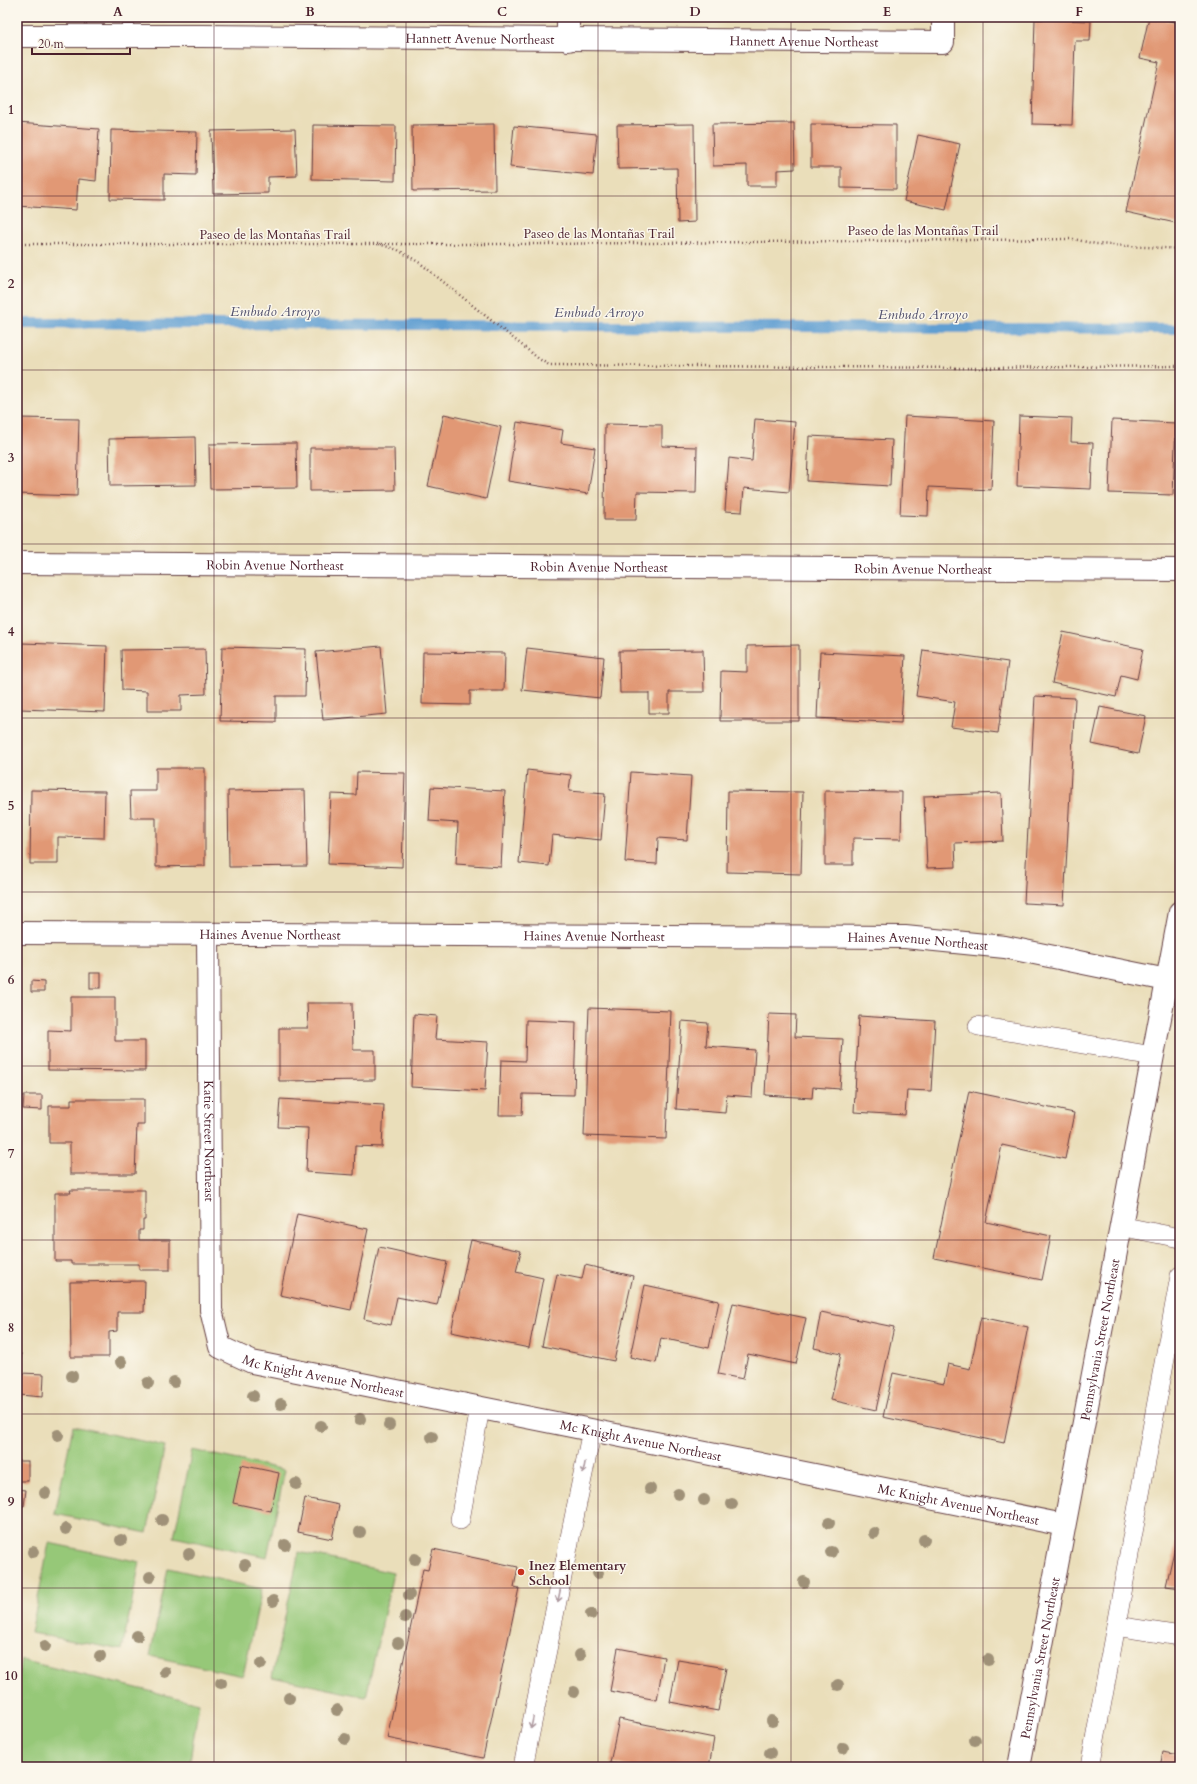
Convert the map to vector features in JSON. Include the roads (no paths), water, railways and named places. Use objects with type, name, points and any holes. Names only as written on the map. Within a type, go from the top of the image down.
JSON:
[{"type":"street","points":[[568,17],[568,40]]},
{"type":"street","name":"Hannett Avenue Northeast","points":[[17,36],[201,26],[568,40],[943,42],[943,17]]},
{"type":"street","name":"Robin Avenue Northeast","points":[[17,562],[1180,570]]},
{"type":"street","name":"Pennsylvania Street Northeast","points":[[1019,1767],[1180,912]]},
{"type":"street","name":"Haines Avenue Northeast","points":[[17,933],[905,937],[1005,947],[1167,980]]},
{"type":"street","name":"Katie Street Northeast","points":[[208,935],[211,1310],[220,1347]]},
{"type":"street","name":"Mc Knight Avenue Northeast","points":[[220,1347],[252,1362],[1064,1526]]},
{"type":"lane","points":[[978,1026],[1153,1056]]},
{"type":"lane","points":[[1120,1226],[1180,1238]]},
{"type":"lane","points":[[1090,1767],[1180,1276]]},
{"type":"lane","points":[[460,1520],[480,1408]]},
{"type":"lane","points":[[523,1767],[592,1430]]},
{"type":"lane","points":[[1116,1626],[1180,1636]]},
{"type":"waterway","name":"Embudo Arroyo","points":[[17,323],[1180,329]]},
{"type":"place","name":"Inez Elementary School","points":[[521,1572]]}]
